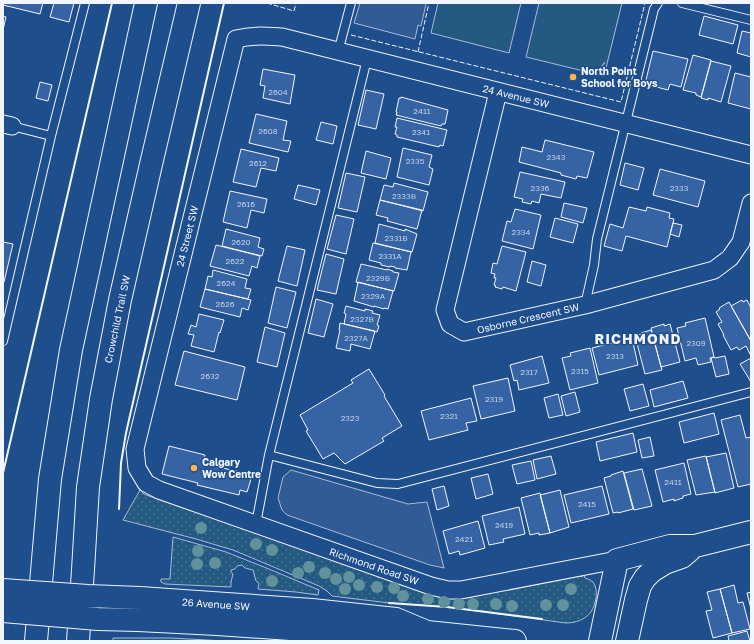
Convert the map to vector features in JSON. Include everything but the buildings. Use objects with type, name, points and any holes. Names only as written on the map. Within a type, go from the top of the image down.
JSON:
[{"type":"main road","points":[[36,641],[50,479],[70,350],[146,3]]},
{"type":"main road","name":"Crowchild Trail SW","points":[[78,641],[84,570],[88,488],[101,399],[122,292],[189,3]]},
{"type":"main road","name":"Richmond Road SW","points":[[617,560],[670,546],[695,546],[751,532]]},
{"type":"main road","name":"Richmond Road SW","points":[[627,641],[640,586],[645,578],[652,571],[665,563],[682,557],[695,546]]},
{"type":"main road","points":[[600,641],[617,560]]},
{"type":"main road","name":"26 Avenue SW","points":[[3,590],[312,610],[396,619],[427,632],[515,641]]},
{"type":"main road","name":"26 Avenue SW","points":[[3,612],[304,630],[393,639],[427,632]]},
{"type":"street","name":"24 Street SW","points":[[142,478],[137,468],[135,449],[236,39],[250,36],[282,37]]},
{"type":"street","name":"24 Avenue SW","points":[[282,37],[751,155]]},
{"type":"street","name":"Osborne Crescent SW","points":[[498,92],[445,310],[450,324],[464,332],[585,305],[714,270],[730,258],[741,242],[751,203]]},
{"type":"street","name":"Richmond Road SW","points":[[142,478],[146,483],[159,490],[424,583],[448,590],[461,590],[617,560]]},
{"type":"lane","points":[[3,341],[51,136],[85,3]]},
{"type":"lane","points":[[338,52],[351,3]]},
{"type":"lane","points":[[585,305],[594,265],[597,239],[654,9],[658,3]]},
{"type":"lane","points":[[682,3],[751,20]]},
{"type":"lane","points":[[256,524],[269,455],[367,59]]},
{"type":"lane","points":[[8,125],[51,136]]},
{"type":"lane","points":[[269,455],[377,483],[398,484],[751,392]]},
{"type":"shaded area","points":[[360,3],[426,4],[421,26],[418,25],[415,39],[354,23]]},
{"type":"shaded area","points":[[438,3],[521,3],[509,53],[431,33]]},
{"type":"shaded area","points":[[539,3],[622,3],[604,76],[526,57]]},
{"type":"shaded area","points":[[291,470],[408,504],[427,502],[444,568],[430,565],[287,515],[282,510],[278,498],[283,477]]},
{"type":"shaded area","points":[[140,490],[149,496],[423,591],[467,598],[523,585],[579,575],[581,577],[584,575],[585,578],[592,581],[595,585],[595,601],[591,612],[586,617],[576,622],[566,623],[447,607],[389,603],[332,596],[319,586],[233,550],[123,520]]},
{"type":"shaded area","points":[[173,537],[226,552],[264,567],[319,590],[318,595],[258,589],[259,583],[256,581],[253,570],[245,568],[242,565],[231,570],[233,574],[231,587],[165,584],[161,582],[161,579],[170,579]]},
{"type":"shaded area","points":[[113,638],[171,638],[225,641],[113,641]]},
{"type":"fence","points":[[267,3],[294,11],[296,3]]},
{"type":"fence","points":[[418,52],[429,3]]},
{"type":"fence","points":[[351,35],[621,102],[645,3]]},
{"type":"fence","points":[[589,72],[598,69],[605,62]]},
{"type":"wall","points":[[3,473],[112,3]]},
{"type":"wall","points":[[119,509],[121,463],[126,433],[224,3]]},
{"type":"wall","points":[[389,603],[447,607],[542,619]]},
{"type":"place","name":"North Point School for Boys","points":[[573,77]]},
{"type":"place","name":"Calgary Wow Centre","points":[[194,468]]},
{"type":"district","name":"RICHMOND","points":[[638,338]]}]
